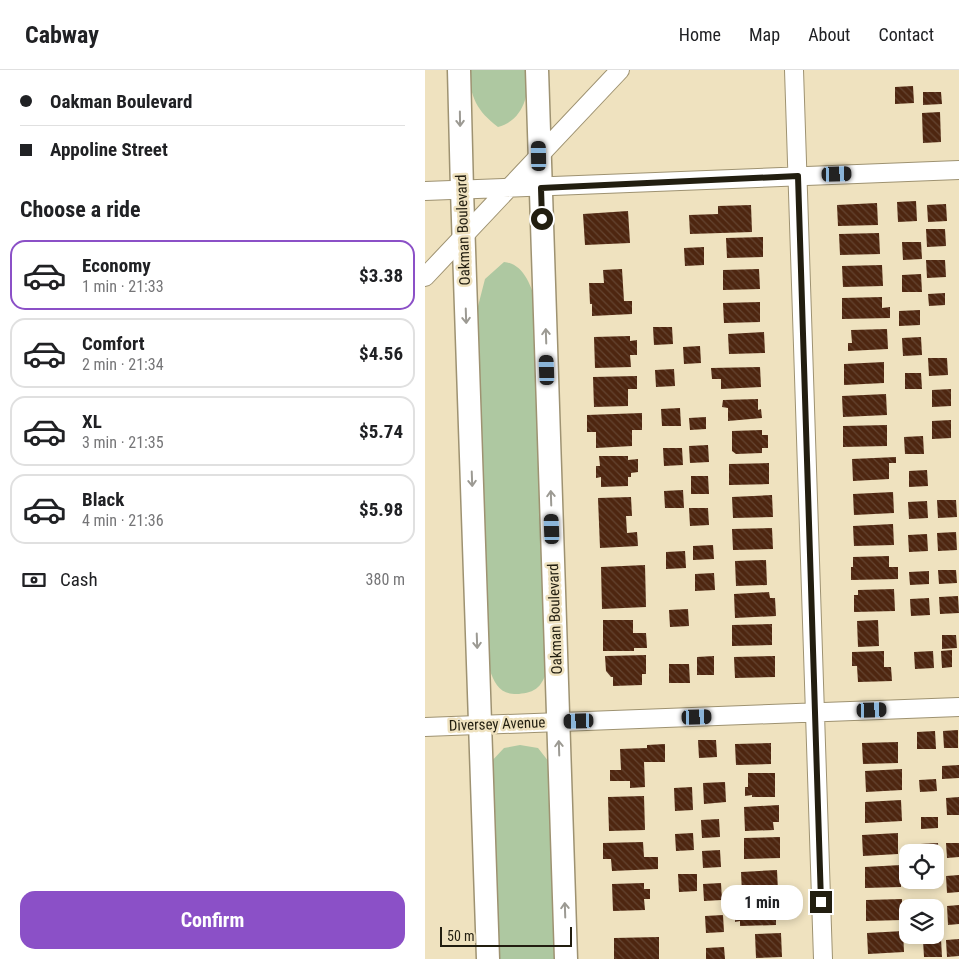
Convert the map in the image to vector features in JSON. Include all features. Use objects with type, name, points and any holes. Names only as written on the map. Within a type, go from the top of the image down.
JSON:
[{"type":"street","name":"Oakman Boulevard","points":[[459,70],[488,959]]},
{"type":"street","name":"Oakman Boulevard","points":[[537,70],[566,959]]},
{"type":"street","points":[[425,277],[620,70]]},
{"type":"street","points":[[794,70],[823,959]]},
{"type":"street","points":[[425,191],[541,188],[959,170]]},
{"type":"street","name":"Diversey Avenue","points":[[425,727],[959,707]]},
{"type":"green space","points":[[469,70],[529,70],[526,97],[514,119],[498,127],[485,115],[473,96]]},
{"type":"green space","points":[[504,262],[511,263],[526,277],[536,303],[547,673],[536,689],[519,694],[507,693],[499,688],[489,668],[476,314],[485,279]]},
{"type":"green space","points":[[520,745],[538,748],[549,762],[559,959],[497,959],[489,764],[504,748]]},
{"type":"building","points":[[913,86],[914,103],[895,104],[895,87]]},
{"type":"building","points":[[923,92],[941,92],[942,104],[923,105]]},
{"type":"building","points":[[940,112],[941,142],[923,143],[922,113]]},
{"type":"building","points":[[916,201],[917,221],[898,222],[897,202]]},
{"type":"building","points":[[877,203],[878,225],[838,226],[837,205]]},
{"type":"building","points":[[946,204],[947,221],[928,222],[927,205]]},
{"type":"building","points":[[751,205],[752,232],[690,234],[689,215],[718,214],[718,206]]},
{"type":"building","points":[[628,211],[630,243],[585,245],[583,214]]},
{"type":"building","points":[[926,229],[945,229],[946,246],[927,247]]},
{"type":"building","points":[[879,233],[880,254],[840,255],[839,234]]},
{"type":"building","points":[[763,237],[763,257],[727,258],[726,238]]},
{"type":"building","points":[[902,242],[921,242],[922,259],[903,260]]},
{"type":"building","points":[[704,247],[704,265],[685,266],[684,248]]},
{"type":"building","points":[[926,260],[945,260],[946,277],[927,278]]},
{"type":"building","points":[[882,265],[883,286],[843,287],[842,266]]},
{"type":"building","points":[[622,269],[624,301],[632,301],[632,314],[592,316],[589,283],[604,283],[603,270]]},
{"type":"building","points":[[759,269],[760,289],[723,290],[723,270]]},
{"type":"building","points":[[921,274],[922,292],[902,292],[902,275]]},
{"type":"building","points":[[945,293],[945,305],[929,306],[928,294]]},
{"type":"building","points":[[882,297],[882,308],[890,307],[890,318],[842,319],[842,298]]},
{"type":"building","points":[[760,302],[760,322],[724,323],[723,303]]},
{"type":"building","points":[[920,310],[920,325],[899,326],[899,311]]},
{"type":"building","points":[[653,327],[672,327],[673,344],[654,345]]},
{"type":"building","points":[[887,329],[888,349],[848,351],[848,343],[852,343],[851,330]]},
{"type":"building","points":[[764,332],[765,353],[729,354],[728,334]]},
{"type":"building","points":[[630,336],[630,341],[637,340],[637,355],[630,355],[631,367],[595,368],[594,337]]},
{"type":"building","points":[[921,337],[922,355],[903,356],[902,338]]},
{"type":"building","points":[[700,346],[701,363],[684,364],[683,347]]},
{"type":"building","points":[[928,358],[947,358],[948,375],[929,376]]},
{"type":"building","points":[[884,362],[884,383],[844,385],[844,364]]},
{"type":"building","points":[[760,367],[761,387],[721,389],[721,379],[712,379],[711,368]]},
{"type":"building","points":[[674,369],[675,386],[656,387],[655,370]]},
{"type":"building","points":[[905,373],[921,373],[922,389],[905,389]]},
{"type":"building","points":[[637,376],[637,389],[628,389],[628,406],[594,407],[593,377]]},
{"type":"building","points":[[951,389],[951,406],[932,407],[932,390]]},
{"type":"building","points":[[886,394],[887,415],[843,417],[842,396]]},
{"type":"building","points":[[758,399],[758,410],[761,409],[762,418],[728,421],[728,408],[722,407],[723,400]]},
{"type":"building","points":[[680,408],[681,426],[662,426],[661,409]]},
{"type":"building","points":[[642,413],[642,430],[632,430],[632,446],[596,448],[596,432],[587,432],[587,415]]},
{"type":"building","points":[[706,417],[706,429],[690,430],[689,418]]},
{"type":"building","points":[[951,420],[951,438],[932,439],[932,421]]},
{"type":"building","points":[[887,425],[887,446],[843,447],[843,426]]},
{"type":"building","points":[[762,430],[762,435],[768,435],[768,448],[762,448],[762,453],[736,454],[732,451],[732,431]]},
{"type":"building","points":[[923,436],[924,454],[905,454],[904,437]]},
{"type":"building","points":[[708,445],[709,462],[690,463],[689,446]]},
{"type":"building","points":[[663,448],[682,448],[683,465],[664,466]]},
{"type":"building","points":[[599,456],[628,456],[628,460],[638,459],[638,472],[631,473],[631,477],[628,477],[628,486],[601,487],[601,477],[596,478],[596,466],[600,466]]},
{"type":"building","points":[[896,457],[896,463],[889,463],[889,479],[853,481],[852,459]]},
{"type":"building","points":[[769,463],[769,484],[729,485],[729,464]]},
{"type":"building","points":[[927,470],[928,486],[909,487],[909,471]]},
{"type":"building","points":[[691,476],[708,476],[709,494],[691,494]]},
{"type":"building","points":[[683,490],[684,508],[665,508],[664,491]]},
{"type":"building","points":[[893,492],[894,513],[854,515],[853,494]]},
{"type":"building","points":[[772,495],[773,517],[733,518],[732,497]]},
{"type":"building","points":[[631,497],[632,516],[626,516],[627,533],[637,532],[638,546],[600,548],[598,498]]},
{"type":"building","points":[[937,500],[956,500],[957,517],[938,518]]},
{"type":"building","points":[[927,501],[928,518],[909,519],[908,502]]},
{"type":"building","points":[[689,508],[708,508],[709,525],[690,526]]},
{"type":"building","points":[[893,524],[894,545],[854,546],[853,526]]},
{"type":"building","points":[[772,528],[773,549],[733,550],[732,529]]},
{"type":"building","points":[[956,532],[957,550],[938,551],[937,533]]},
{"type":"building","points":[[927,534],[928,551],[909,552],[908,535]]},
{"type":"building","points":[[713,545],[714,559],[693,560],[693,546]]},
{"type":"building","points":[[685,551],[686,568],[666,569],[666,552]]},
{"type":"building","points":[[889,556],[889,567],[898,567],[898,579],[851,580],[853,557]]},
{"type":"building","points":[[766,560],[767,585],[736,586],[735,561]]},
{"type":"building","points":[[645,565],[646,607],[602,609],[601,567]]},
{"type":"building","points":[[938,570],[956,570],[957,583],[939,584]]},
{"type":"building","points":[[929,571],[929,584],[910,585],[909,572]]},
{"type":"building","points":[[714,573],[715,590],[695,591],[695,574]]},
{"type":"building","points":[[894,589],[895,611],[854,612],[854,595],[858,595],[858,590]]},
{"type":"building","points":[[769,592],[770,598],[775,598],[776,616],[735,618],[734,594]]},
{"type":"building","points":[[958,596],[959,613],[940,614],[939,597]]},
{"type":"building","points":[[929,598],[930,615],[911,616],[910,599]]},
{"type":"building","points":[[688,609],[689,626],[670,627],[669,610]]},
{"type":"building","points":[[603,620],[633,620],[633,633],[646,633],[647,648],[634,648],[634,651],[603,651]]},
{"type":"building","points":[[878,620],[879,646],[858,647],[857,621]]},
{"type":"building","points":[[772,624],[772,645],[732,646],[732,625]]},
{"type":"building","points":[[942,635],[956,635],[957,648],[942,649]]},
{"type":"building","points":[[952,650],[952,667],[942,668],[941,651]]},
{"type":"building","points":[[884,651],[884,667],[891,667],[892,681],[858,682],[857,666],[852,666],[852,652]]},
{"type":"building","points":[[933,651],[934,668],[915,669],[914,652]]},
{"type":"building","points":[[646,655],[646,674],[642,674],[642,685],[613,686],[613,677],[606,671],[605,656]]},
{"type":"building","points":[[714,656],[714,675],[697,675],[697,657]]},
{"type":"building","points":[[775,656],[775,677],[735,678],[734,657]]},
{"type":"building","points":[[669,664],[689,664],[690,683],[669,683]]},
{"type":"building","points":[[958,730],[958,748],[944,748],[943,731]]},
{"type":"building","points":[[935,731],[936,749],[917,749],[917,732]]},
{"type":"building","points":[[698,740],[716,740],[717,757],[699,758]]},
{"type":"building","points":[[898,742],[898,763],[863,764],[862,743]]},
{"type":"building","points":[[771,743],[771,764],[736,765],[735,744]]},
{"type":"building","points":[[665,744],[665,762],[644,762],[645,787],[630,788],[630,781],[610,781],[610,770],[621,770],[620,749],[647,748],[647,745]]},
{"type":"building","points":[[959,765],[959,778],[942,779],[942,766]]},
{"type":"building","points":[[902,769],[902,790],[866,792],[865,771]]},
{"type":"building","points":[[748,773],[775,773],[775,797],[745,796],[745,787],[748,787]]},
{"type":"building","points":[[936,779],[937,791],[920,792],[919,780]]},
{"type":"building","points":[[725,782],[726,802],[704,804],[703,783]]},
{"type":"building","points":[[692,787],[693,810],[675,811],[674,788]]},
{"type":"building","points":[[644,796],[645,830],[609,831],[608,797]]},
{"type":"building","points":[[959,797],[959,815],[947,815],[946,798]]},
{"type":"building","points":[[901,800],[902,821],[865,823],[865,802]]},
{"type":"building","points":[[779,805],[779,822],[773,822],[774,830],[745,831],[744,807]]},
{"type":"building","points":[[921,817],[938,817],[938,828],[921,829]]},
{"type":"building","points":[[719,819],[720,837],[702,838],[701,820]]},
{"type":"building","points":[[693,833],[694,850],[676,851],[675,834]]},
{"type":"building","points":[[898,833],[898,854],[863,856],[862,835]]},
{"type":"building","points":[[780,837],[780,858],[744,859],[744,838]]},
{"type":"building","points":[[643,842],[644,857],[658,857],[658,869],[612,871],[611,859],[603,859],[603,843]]},
{"type":"building","points":[[946,843],[959,843],[959,857],[947,858]]},
{"type":"building","points":[[720,850],[721,867],[703,868],[702,851]]},
{"type":"building","points":[[899,865],[899,887],[865,888],[865,867]]},
{"type":"building","points":[[777,870],[778,891],[742,893],[741,872]]},
{"type":"building","points":[[678,874],[697,874],[697,891],[679,892]]},
{"type":"building","points":[[959,875],[959,892],[947,893],[946,876]]},
{"type":"building","points":[[644,883],[644,889],[650,889],[650,899],[644,899],[645,910],[613,911],[612,884]]},
{"type":"building","points":[[721,883],[722,900],[704,901],[703,884]]},
{"type":"building","points":[[899,899],[899,920],[866,921],[866,900]]},
{"type":"building","points":[[778,903],[779,914],[776,914],[776,925],[740,926],[740,921],[735,922],[735,910],[740,910],[740,905]]},
{"type":"building","points":[[959,905],[959,924],[948,925],[947,906]]},
{"type":"building","points":[[723,915],[724,932],[706,933],[705,916]]},
{"type":"building","points":[[899,931],[899,944],[904,944],[904,952],[868,954],[867,933]]},
{"type":"building","points":[[781,933],[782,957],[756,958],[755,934]]},
{"type":"building","points":[[659,937],[659,959],[614,959],[614,938]]},
{"type":"building","points":[[959,939],[959,956],[947,957],[946,940]]},
{"type":"building","points":[[923,944],[941,944],[942,957],[924,957]]},
{"type":"building","points":[[724,947],[725,959],[706,959],[706,948]]},
{"type":"route","points":[[542,219],[541,188],[798,176],[821,902]]}]
